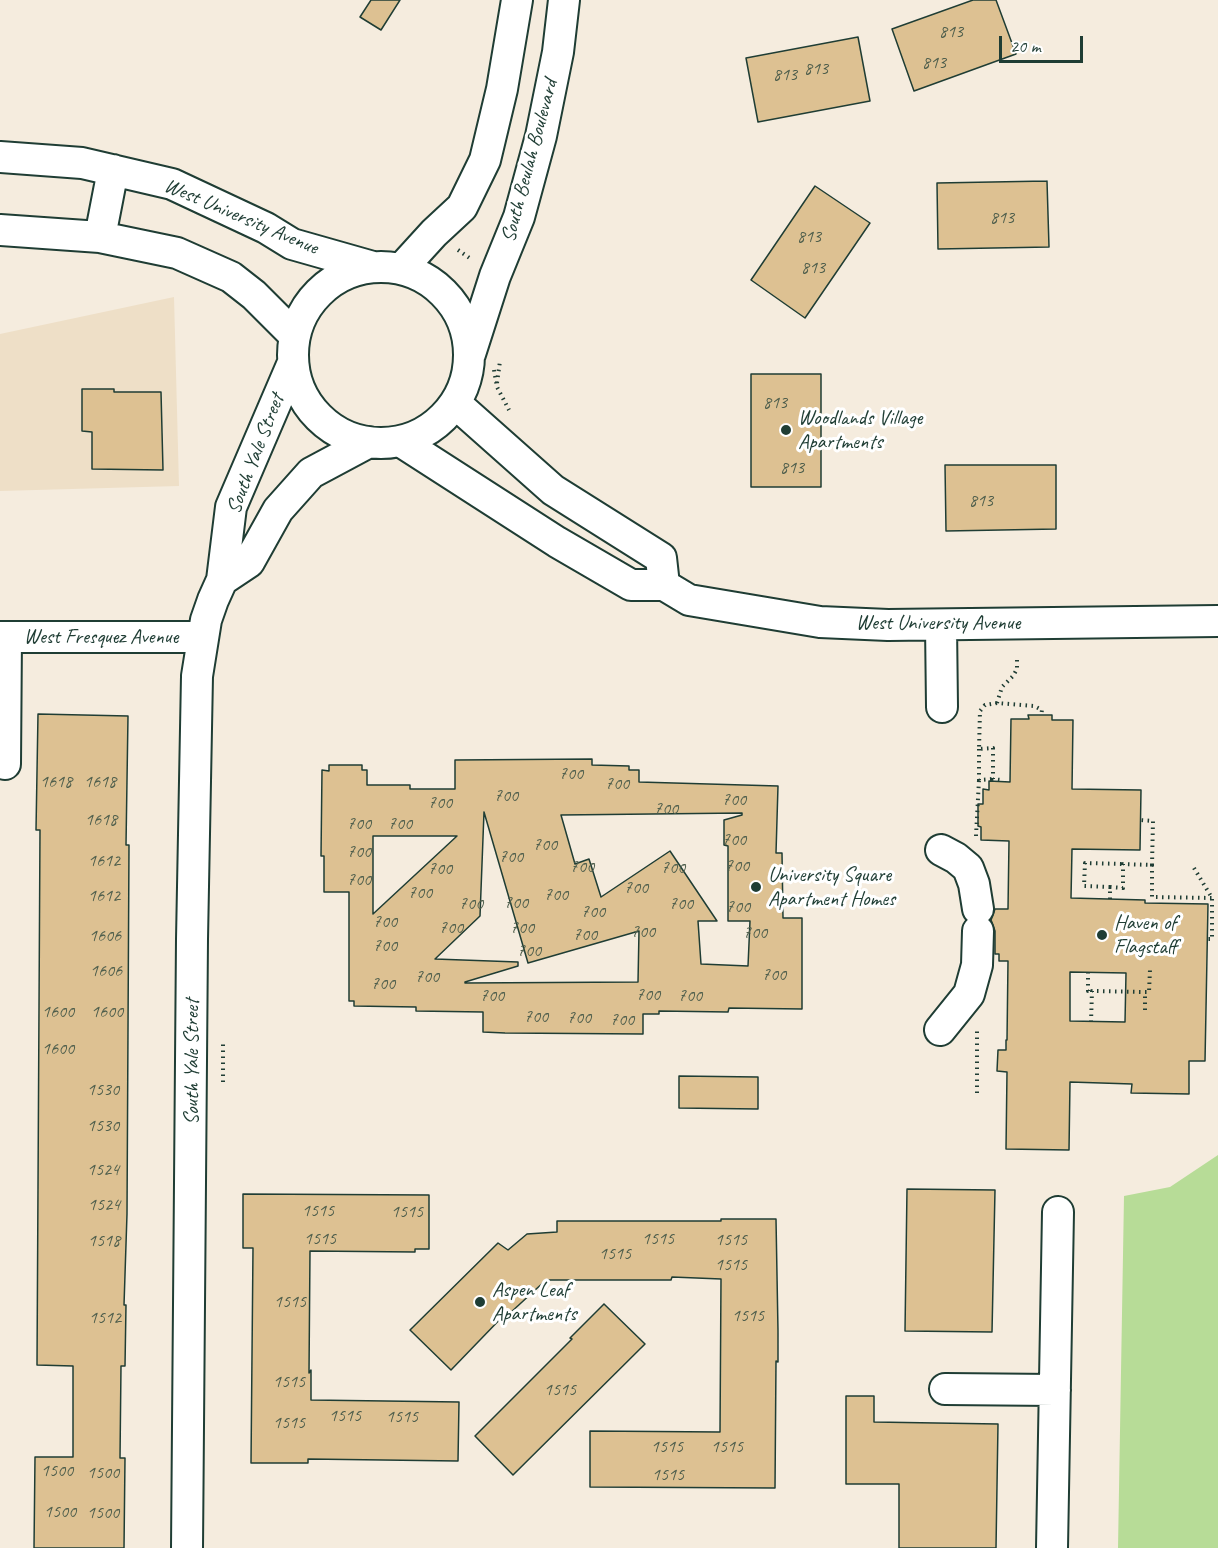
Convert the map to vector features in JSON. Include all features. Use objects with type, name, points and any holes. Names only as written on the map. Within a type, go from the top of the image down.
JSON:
[{"type":"street","name":"South Beulah Boulevard","points":[[388,267],[434,233],[462,207],[485,160],[502,89],[517,0]]},
{"type":"street","name":"South Beulah Boulevard","points":[[482,359],[495,276],[519,218],[541,136],[558,52],[564,0]]},
{"type":"street","name":"West University Avenue","points":[[0,157],[82,163],[172,184],[266,228],[292,244],[388,267]]},
{"type":"street","points":[[100,237],[113,170]]},
{"type":"street","points":[[0,230],[100,237],[177,254],[231,277],[254,295],[295,336]]},
{"type":"street","points":[[388,267],[428,279],[449,297],[482,359],[451,410],[428,430],[400,441],[369,442],[340,433],[316,414],[300,391],[292,365],[295,336],[305,310],[323,288],[347,273],[388,267]]},
{"type":"street","name":"South Yale Street","points":[[187,1548],[192,939],[197,676],[202,637],[213,600],[222,580],[231,507],[292,365]]},
{"type":"street","points":[[400,441],[557,542],[632,585],[664,585],[662,558],[553,489],[455,403]]},
{"type":"street","name":"South Yale Street","points":[[222,580],[249,562],[278,510],[311,473],[369,442]]},
{"type":"street","name":"West University Avenue","points":[[664,585],[689,600],[820,622],[941,625],[1218,621]]},
{"type":"street","points":[[941,625],[942,707]]},
{"type":"street","points":[[3,637],[5,764]]},
{"type":"street","name":"West Fresquez Avenue","points":[[3,637],[202,637]]},
{"type":"street","points":[[940,1030],[969,994],[976,966],[978,920],[974,884],[968,868],[941,850]]},
{"type":"street","points":[[1052,1548],[1058,1212]]},
{"type":"street","points":[[945,1389],[1055,1390]]},
{"type":"path","points":[[434,233],[495,276]]},
{"type":"path","points":[[482,359],[514,419],[497,440]]},
{"type":"path","points":[[997,703],[1002,687],[1017,669],[1017,660]]},
{"type":"path","points":[[1001,782],[1001,780],[993,779],[979,780],[980,711],[985,705],[997,703],[1035,706],[1042,710],[1041,716]]},
{"type":"path","points":[[979,749],[993,748],[993,779]]},
{"type":"path","points":[[1140,820],[1153,821],[1152,897],[1212,898]]},
{"type":"path","points":[[1123,864],[1123,888],[1084,886],[1085,863],[1123,864],[1152,865]]},
{"type":"path","points":[[1194,868],[1212,898],[1212,939],[1208,939]]},
{"type":"path","points":[[1110,887],[1110,899]]},
{"type":"path","points":[[1088,972],[1088,991],[1149,992],[1150,970]]},
{"type":"path","points":[[1091,1022],[1092,991]]},
{"type":"path","points":[[1145,992],[1145,1010]]},
{"type":"path","points":[[223,1082],[224,1044]]},
{"type":"shaded area","points":[[174,297],[179,486],[0,491],[0,334]]},
{"type":"green space","points":[[1218,1155],[1218,1548],[1118,1548],[1124,1196],[1170,1187]]},
{"type":"building","points":[[371,0],[400,0],[381,30],[360,17]]},
{"type":"building","points":[[973,0],[996,0],[1016,54],[914,91],[892,29]]},
{"type":"building","points":[[858,37],[870,101],[758,122],[746,58]]},
{"type":"building","points":[[1047,181],[1049,247],[938,249],[937,183]]},
{"type":"building","points":[[815,186],[870,223],[805,318],[751,280]]},
{"type":"building","name":"Woodlands Village Apartments","points":[[751,374],[821,374],[821,487],[751,487]]},
{"type":"building","points":[[82,389],[161,392],[163,470],[92,469],[92,432],[82,431]]},
{"type":"building","name":"Woodlands Village Apartments","points":[[945,465],[1056,465],[1056,529],[946,531]]},
{"type":"building","points":[[38,714],[128,716],[127,1214],[124,1305],[126,1305],[125,1366],[121,1366],[120,1458],[125,1458],[124,1548],[34,1548],[35,1457],[73,1457],[73,1366],[37,1365],[40,830],[36,830]]},
{"type":"building","name":"Haven of Flagstaff","points":[[1028,715],[1052,715],[1052,720],[1073,720],[1072,789],[1141,790],[1140,850],[1072,849],[1071,898],[1208,904],[1205,1061],[1189,1061],[1189,1094],[1131,1093],[1132,1084],[1070,1082],[1069,1150],[1006,1149],[1007,1072],[997,1071],[998,1050],[1006,1050],[1007,1040],[1008,961],[999,961],[999,954],[995,954],[995,931],[991,920],[995,909],[1008,909],[1009,841],[981,840],[981,827],[978,826],[978,804],[983,804],[983,789],[989,790],[989,781],[1010,782],[1011,719],[1029,719]],"holes":[[[1070,972],[1126,973],[1125,1022],[1070,1021]]]},
{"type":"building","points":[[592,759],[592,765],[629,766],[629,770],[639,770],[639,782],[778,786],[776,853],[782,853],[783,918],[802,918],[802,1009],[729,1008],[728,1012],[659,1011],[659,1014],[643,1014],[643,1034],[483,1032],[483,1012],[416,1011],[416,1007],[354,1006],[354,1001],[349,1001],[349,892],[324,892],[324,856],[321,856],[322,770],[329,771],[329,765],[362,765],[362,770],[367,770],[367,785],[410,785],[410,789],[455,789],[455,760]],"holes":[[[484,812],[528,963],[639,931],[638,982],[465,983],[518,966],[518,962],[435,959],[480,916]],[[742,813],[742,815],[724,820],[724,845],[728,846],[728,921],[750,921],[748,966],[701,964],[698,921],[717,921],[670,851],[601,897],[589,859],[575,864],[561,815]],[[373,836],[457,836],[373,914]]]},
{"type":"building","points":[[679,1076],[758,1077],[758,1109],[679,1108]]},
{"type":"building","points":[[907,1189],[995,1190],[992,1332],[905,1331]]},
{"type":"building","points":[[243,1194],[429,1195],[429,1249],[415,1249],[415,1252],[310,1251],[309,1373],[311,1370],[311,1400],[459,1402],[458,1461],[308,1459],[308,1463],[251,1463],[253,1248],[243,1248]]},
{"type":"building","points":[[721,1219],[776,1219],[778,1362],[776,1361],[775,1488],[590,1487],[590,1431],[720,1432],[721,1279],[672,1277],[671,1280],[546,1280],[509,1314],[507,1312],[451,1370],[410,1330],[498,1243],[508,1250],[527,1234],[557,1232],[557,1221],[721,1221]]},
{"type":"building","name":"Aspen Leaf Apartments","points":[[604,1304],[645,1344],[513,1475],[475,1436]]},
{"type":"building","points":[[846,1396],[874,1396],[874,1422],[998,1424],[996,1548],[899,1548],[899,1484],[846,1484]]},
{"type":"place","name":"Woodlands Village Apartments","points":[[786,430]]},
{"type":"place","name":"University Square Apartment Homes","points":[[756,887]]},
{"type":"place","name":"Haven of Flagstaff","points":[[1102,935]]},
{"type":"place","name":"Aspen Leaf Apartments","points":[[480,1302]]}]
